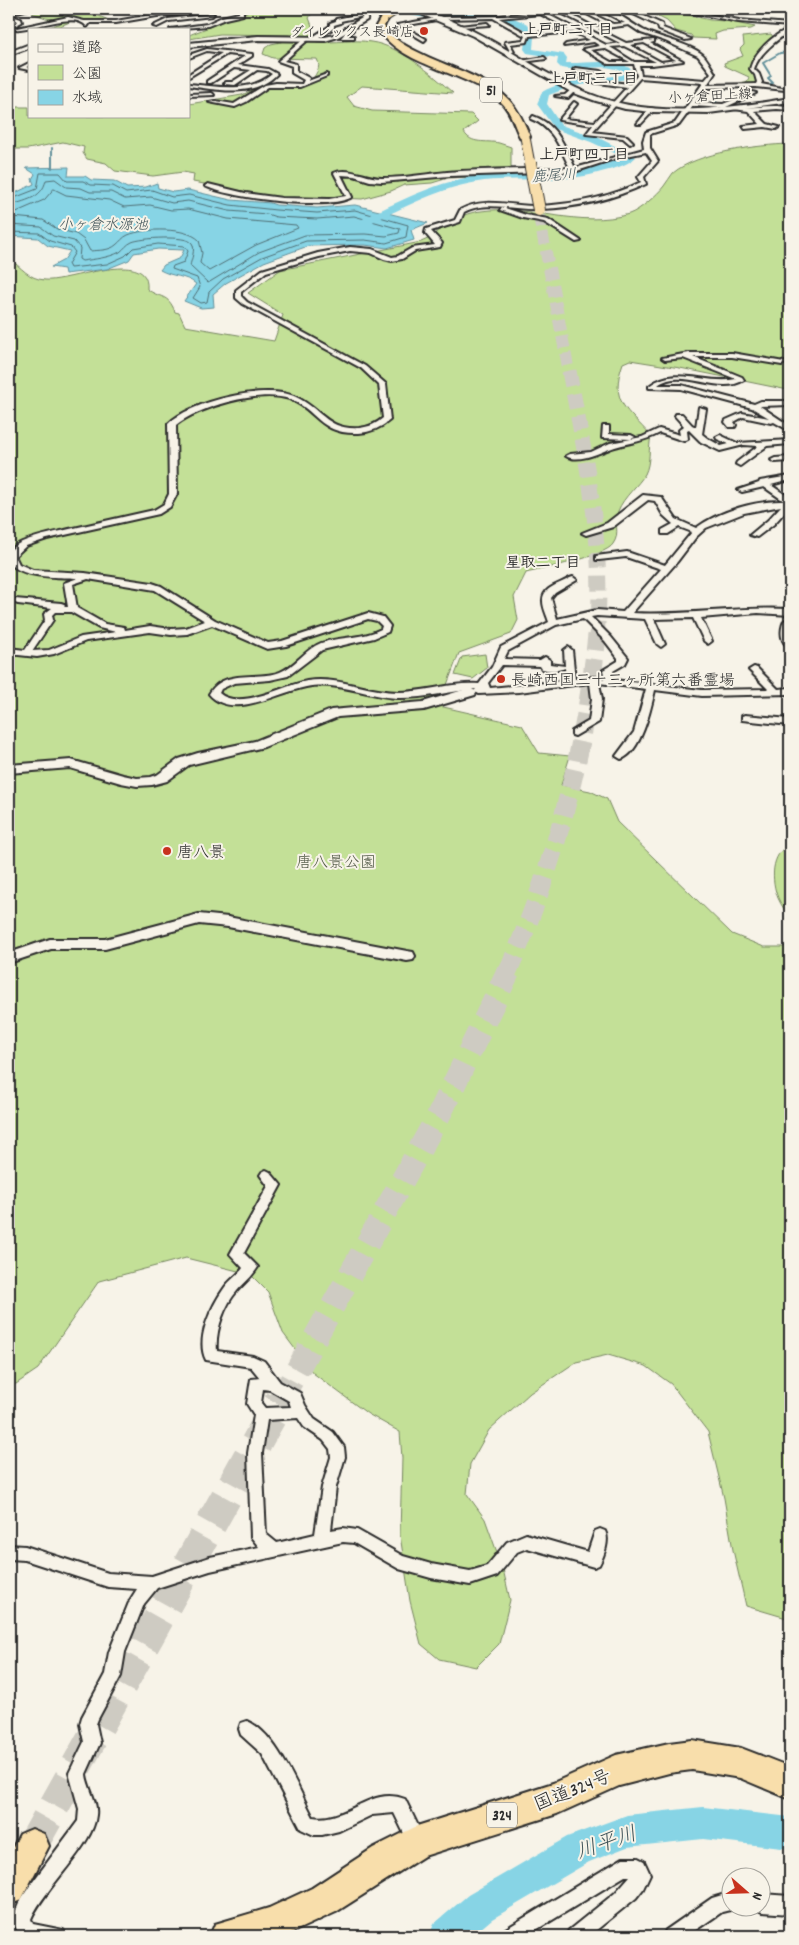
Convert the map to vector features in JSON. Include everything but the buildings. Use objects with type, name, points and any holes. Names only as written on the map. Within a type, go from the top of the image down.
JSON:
[{"type":"highway","name":"51","points":[[376,9],[372,18],[377,34],[385,40],[473,80],[500,96],[516,115],[525,137],[539,213]]},
{"type":"highway","points":[[385,12],[397,9]]},
{"type":"highway","name":"51","points":[[420,56],[385,36],[380,26],[385,12],[394,18],[388,27],[390,35],[403,45],[437,64]]},
{"type":"highway","name":"国道324号","points":[[227,1936],[272,1924],[324,1900],[385,1860],[417,1842],[557,1798],[616,1771],[669,1758],[692,1755],[741,1763],[790,1783]]},
{"type":"highway","points":[[9,1888],[32,1846]]},
{"type":"street","points":[[9,14],[27,9]]},
{"type":"street","points":[[151,10],[159,9]]},
{"type":"street","points":[[31,28],[57,20],[84,22],[124,21],[157,15],[188,13],[198,9]]},
{"type":"street","points":[[235,10],[243,9]]},
{"type":"street","points":[[190,28],[241,14],[243,9]]},
{"type":"street","points":[[528,9],[539,12],[574,30],[638,66],[639,76],[616,104],[588,133],[625,137],[630,142]]},
{"type":"street","points":[[461,26],[500,21],[507,17],[539,12],[570,9]]},
{"type":"street","points":[[579,9],[613,26]]},
{"type":"street","points":[[486,690],[477,686],[396,695],[322,682],[290,687],[245,702],[227,702],[220,700],[214,694],[215,690],[223,683],[285,674],[295,669],[315,650],[324,646],[376,635],[385,630],[386,626],[380,619],[368,616],[300,639],[266,646],[212,622],[158,588],[134,582],[90,576],[23,570],[12,561],[11,556],[23,544],[156,512],[164,507],[170,501],[173,494],[172,424],[179,416],[190,411],[252,396],[273,394],[293,397],[326,424],[344,430],[375,427],[387,418],[382,384],[364,367],[238,297],[238,291],[264,271],[318,255],[350,249],[372,251],[386,258],[400,258],[414,249],[436,248],[439,243],[428,233],[428,230],[458,221],[460,212],[464,210],[481,205],[551,208],[640,186],[645,182],[641,177],[656,161],[646,150],[646,136],[648,133],[677,124],[713,73],[702,56],[667,40],[647,34],[600,9]]},
{"type":"street","points":[[625,9],[660,25],[661,29],[689,39],[686,39]]},
{"type":"street","points":[[674,9],[739,21],[790,25]]},
{"type":"street","points":[[559,10],[661,63]]},
{"type":"street","points":[[333,30],[332,24],[342,22],[338,20],[366,12],[365,19],[346,30]]},
{"type":"street","points":[[412,12],[436,17],[461,26],[523,60],[544,58]]},
{"type":"street","points":[[9,14],[20,21],[9,28]]},
{"type":"street","points":[[156,26],[168,20],[213,15],[224,18]]},
{"type":"street","points":[[424,40],[399,25],[436,17],[500,21],[526,35],[535,35],[629,24]]},
{"type":"street","points":[[84,22],[88,24],[85,28]]},
{"type":"street","points":[[9,28],[28,29]]},
{"type":"street","points":[[487,28],[494,28]]},
{"type":"street","points":[[756,86],[760,82],[759,77],[752,69],[754,62],[779,36],[790,29]]},
{"type":"street","points":[[304,85],[307,79],[294,72],[294,65],[280,61],[293,53],[298,45],[307,39],[333,30],[351,31],[343,36],[352,37]]},
{"type":"street","points":[[510,53],[512,51],[507,43],[525,41],[526,35]]},
{"type":"street","points":[[535,35],[546,40]]},
{"type":"street","points":[[190,45],[258,38],[307,39]]},
{"type":"street","points":[[578,50],[667,40]]},
{"type":"street","points":[[566,45],[594,41]]},
{"type":"street","points":[[602,64],[675,64],[681,61],[645,42]]},
{"type":"street","points":[[9,54],[28,46]]},
{"type":"street","points":[[190,57],[207,50],[250,55],[209,83]]},
{"type":"street","points":[[585,50],[612,63]]},
{"type":"street","points":[[190,75],[227,52]]},
{"type":"street","name":"小ヶ倉田上線","points":[[523,60],[573,90],[616,104],[686,111],[746,109],[761,104],[790,100]]},
{"type":"street","points":[[28,64],[21,68],[28,69]]},
{"type":"street","points":[[190,80],[249,88],[262,84],[275,75],[270,70],[232,66]]},
{"type":"street","points":[[190,85],[209,83],[234,84],[257,68]]},
{"type":"street","points":[[574,69],[601,72]]},
{"type":"street","points":[[212,102],[234,105],[243,102],[257,90],[270,85],[304,85],[325,75]]},
{"type":"street","points":[[576,75],[592,81],[631,86]]},
{"type":"street","points":[[639,76],[704,85],[756,86],[783,89],[779,96]]},
{"type":"street","points":[[190,95],[242,93],[250,91],[249,88]]},
{"type":"street","points":[[557,96],[566,96],[573,90]]},
{"type":"street","points":[[692,104],[724,106],[754,93]]},
{"type":"street","points":[[745,97],[761,104]]},
{"type":"street","points":[[574,104],[562,120],[596,124]]},
{"type":"street","points":[[746,109],[782,107],[790,109]]},
{"type":"street","points":[[639,123],[652,109]]},
{"type":"street","points":[[746,109],[755,114],[758,120],[765,125],[776,127]]},
{"type":"street","points":[[533,118],[555,133],[574,170]]},
{"type":"street","points":[[745,127],[759,128],[765,125]]},
{"type":"street","points":[[208,186],[245,195],[308,202],[341,201],[349,198],[338,173],[355,174],[370,179],[382,180],[449,174],[574,170],[646,150]]},
{"type":"street","points":[[481,205],[502,209],[525,217],[546,220],[578,241]]},
{"type":"street","points":[[665,358],[732,355],[782,363]]},
{"type":"street","points":[[684,356],[729,372],[740,378],[740,380],[726,382],[684,377],[663,380],[651,387],[681,387],[754,406],[790,430]]},
{"type":"street","points":[[754,406],[761,403],[790,403]]},
{"type":"street","points":[[697,434],[700,432],[699,424],[702,409]]},
{"type":"street","points":[[732,425],[729,422],[742,415],[779,422]]},
{"type":"street","points":[[679,416],[704,440],[720,449],[744,443],[790,442]]},
{"type":"street","points":[[570,456],[592,454],[613,445],[641,440],[656,432],[663,431],[684,439],[683,430],[689,427]]},
{"type":"street","points":[[606,428],[605,436],[632,437],[641,440]]},
{"type":"street","points":[[720,437],[736,445]]},
{"type":"street","points":[[740,464],[765,444]]},
{"type":"street","points":[[775,460],[790,459]]},
{"type":"street","points":[[742,490],[763,483],[790,478]]},
{"type":"street","points":[[763,483],[789,502]]},
{"type":"street","points":[[586,533],[610,525],[635,507],[640,501],[649,497],[658,498],[666,513],[678,524],[697,531]]},
{"type":"street","points":[[626,614],[697,531],[742,510],[789,502]]},
{"type":"street","points":[[754,535],[771,522],[789,502]]},
{"type":"street","points":[[665,532],[678,524]]},
{"type":"street","points":[[599,558],[627,554],[667,568]]},
{"type":"street","points":[[73,608],[68,583],[90,576]]},
{"type":"street","points":[[553,623],[546,601],[548,595],[551,591],[566,586],[573,580]]},
{"type":"street","points":[[18,601],[73,608],[105,628],[150,629],[171,632],[187,631],[212,622]]},
{"type":"street","points":[[29,649],[49,620],[48,614],[53,610],[73,608]]},
{"type":"street","points":[[486,690],[483,683],[493,673],[504,648],[553,623],[597,613],[696,616],[758,610],[789,616],[785,627],[785,635],[790,645]]},
{"type":"street","points":[[584,615],[608,639],[622,658],[622,662],[608,670],[610,682]]},
{"type":"street","points":[[648,616],[661,644]]},
{"type":"street","points":[[696,616],[708,641]]},
{"type":"street","points":[[9,651],[37,654],[52,652],[84,639],[150,629]]},
{"type":"street","points":[[568,650],[571,683]]},
{"type":"street","points":[[498,662],[545,660],[545,667],[561,667]]},
{"type":"street","points":[[754,670],[775,691]]},
{"type":"street","points":[[575,733],[594,722],[597,699],[594,680]]},
{"type":"street","points":[[9,769],[71,764],[121,779],[137,782],[152,781],[162,778],[184,762],[198,756],[259,744],[336,713],[424,706],[470,692],[486,690],[519,689],[594,680],[702,693],[790,691]]},
{"type":"street","points":[[621,756],[633,743],[641,730],[651,687]]},
{"type":"street","points":[[745,718],[790,722]]},
{"type":"street","points":[[9,958],[50,944],[75,942],[105,944],[198,919],[228,922],[407,956]]},
{"type":"street","points":[[266,1175],[275,1185],[237,1254],[251,1267],[244,1278],[231,1288],[223,1302],[211,1334],[209,1347],[212,1356],[253,1362],[259,1365],[273,1384],[295,1397],[301,1412],[309,1423],[328,1436],[337,1446],[338,1457],[330,1487],[322,1538]]},
{"type":"street","points":[[273,1384],[256,1383],[254,1404],[261,1414],[256,1453],[259,1537],[275,1550]]},
{"type":"street","points":[[261,1414],[301,1412]]},
{"type":"street","points":[[9,1552],[25,1553],[108,1580],[152,1583],[210,1564],[322,1538],[343,1535],[357,1537],[399,1562],[431,1572],[470,1578],[492,1571],[512,1547],[526,1541],[594,1560],[600,1536]]},
{"type":"street","points":[[56,1936],[28,1932],[21,1920],[24,1910],[81,1832],[88,1815],[77,1773],[92,1743],[88,1724],[113,1676],[117,1652],[138,1600],[152,1583]]},
{"type":"street","points":[[247,1729],[268,1748],[307,1823],[311,1826],[327,1826],[373,1806],[399,1805],[417,1842]]},
{"type":"street","points":[[510,1936],[624,1867],[638,1867],[641,1874],[635,1885],[575,1936]]},
{"type":"street","points":[[672,1936],[722,1903]]},
{"type":"street","points":[[772,1903],[790,1905]]},
{"type":"green space","points":[[37,9],[56,9],[92,14],[109,20],[72,21],[58,27],[60,28],[48,28],[66,21],[46,18],[32,13]]},
{"type":"green space","points":[[321,9],[312,13],[309,18],[317,42],[371,42],[393,49],[415,62],[453,93],[362,86],[347,97],[354,106],[372,111],[471,114],[478,121],[464,132],[467,136],[475,140],[499,143],[511,147],[511,170],[509,175],[448,178],[432,183],[404,185],[391,191],[362,199],[339,198],[328,201],[293,200],[193,182],[194,174],[183,172],[153,176],[115,171],[106,163],[87,159],[83,153],[84,147],[63,142],[28,149],[9,149],[9,107],[28,107],[28,118],[190,118],[190,104],[242,95],[259,87],[310,83],[319,65],[317,59],[273,58],[263,54],[265,48],[271,44],[296,39],[289,35],[220,34],[190,39],[190,35],[252,10]]},
{"type":"green space","points":[[630,9],[662,9],[710,20],[755,27],[723,31],[715,34],[716,39],[693,38],[691,35],[676,31],[667,21],[653,14]]},
{"type":"green space","points":[[771,34],[774,38],[760,51],[749,67],[759,80],[751,84],[740,83],[748,81],[749,77],[725,66],[724,63],[743,56],[740,49],[744,45],[743,37]]},
{"type":"green space","name":"唐八景公園","points":[[790,144],[790,388],[788,390],[630,360],[623,363],[619,376],[619,396],[628,411],[651,436],[647,469],[618,511],[616,519],[617,532],[613,544],[608,549],[573,562],[526,573],[514,597],[518,620],[511,634],[459,653],[439,706],[522,725],[539,753],[570,756],[561,785],[590,791],[607,799],[617,822],[732,934],[764,947],[784,947],[790,939],[790,1619],[746,1606],[733,1550],[724,1498],[708,1432],[671,1384],[646,1366],[608,1355],[576,1362],[530,1393],[489,1430],[470,1464],[467,1494],[485,1519],[503,1569],[510,1600],[499,1644],[476,1667],[439,1659],[421,1644],[410,1601],[400,1535],[402,1458],[400,1432],[368,1414],[313,1373],[283,1333],[268,1292],[250,1274],[186,1258],[99,1281],[38,1369],[16,1384],[9,1385],[9,259],[30,275],[45,280],[122,268],[136,270],[145,276],[147,289],[170,302],[175,312],[179,313],[185,326],[274,341],[283,315],[248,293],[280,270],[421,242],[433,236],[445,224],[477,212],[518,211],[592,219],[611,218],[629,214],[653,198],[673,173],[697,160],[746,148]]},
{"type":"green space","points":[[485,654],[487,668],[473,679],[455,675],[462,657]]},
{"type":"green space","points":[[790,845],[790,919],[778,898],[773,876],[779,854]]},
{"type":"water","name":"小ヶ倉水源池","points":[[69,167],[68,176],[85,176],[91,180],[114,181],[127,188],[146,187],[157,183],[158,188],[173,192],[188,190],[231,200],[276,205],[317,208],[355,205],[428,223],[411,230],[414,240],[387,248],[365,245],[308,246],[264,262],[226,283],[213,294],[214,307],[201,308],[184,301],[196,284],[160,270],[164,265],[180,258],[184,250],[158,249],[134,253],[129,260],[107,269],[65,274],[64,269],[51,267],[64,260],[70,251],[48,246],[38,238],[9,236],[9,196],[34,184],[32,179],[35,174],[26,168]]},
{"type":"waterway","name":"鹿尾川","points":[[362,223],[437,189],[465,181],[484,178],[585,173],[612,166],[631,157],[595,140],[558,127],[542,104],[545,94],[554,89],[573,83],[625,77],[631,73],[625,69],[599,65],[564,66],[561,64],[563,58],[561,56],[530,51],[528,49],[530,36],[528,28],[505,18],[479,15],[427,16],[397,9]]},
{"type":"waterway","points":[[766,86],[773,83],[768,78],[771,76],[763,63],[780,53],[790,52]]},
{"type":"waterway","points":[[731,85],[746,84]]},
{"type":"waterway","points":[[720,104],[715,102],[720,94],[716,88],[721,86]]},
{"type":"waterway","points":[[52,148],[52,168]]},
{"type":"waterway","name":"川平川","points":[[446,1936],[480,1907],[579,1849],[627,1831],[703,1823],[790,1833]]},
{"type":"tunnel","points":[[539,216],[569,372]]},
{"type":"tunnel","points":[[569,371],[582,437],[596,536],[599,603],[597,637]]},
{"type":"tunnel","points":[[507,973],[540,891],[566,808],[585,722],[597,635]]},
{"type":"tunnel","points":[[280,1401],[441,1111],[508,972]]},
{"type":"tunnel","points":[[32,1846],[280,1400]]},
{"type":"place","name":"ダイレックス長崎店","points":[[424,31]]},
{"type":"place","name":"長崎西国三十三ヶ所第六番霊場","points":[[501,679]]},
{"type":"place","name":"唐八景","points":[[167,851]]},
{"type":"district","name":"上戸町二丁目","points":[[568,29]]},
{"type":"district","name":"上戸町三丁目","points":[[593,78]]},
{"type":"district","name":"上戸町四丁目","points":[[584,154]]},
{"type":"district","name":"星取二丁目","points":[[543,562]]}]
